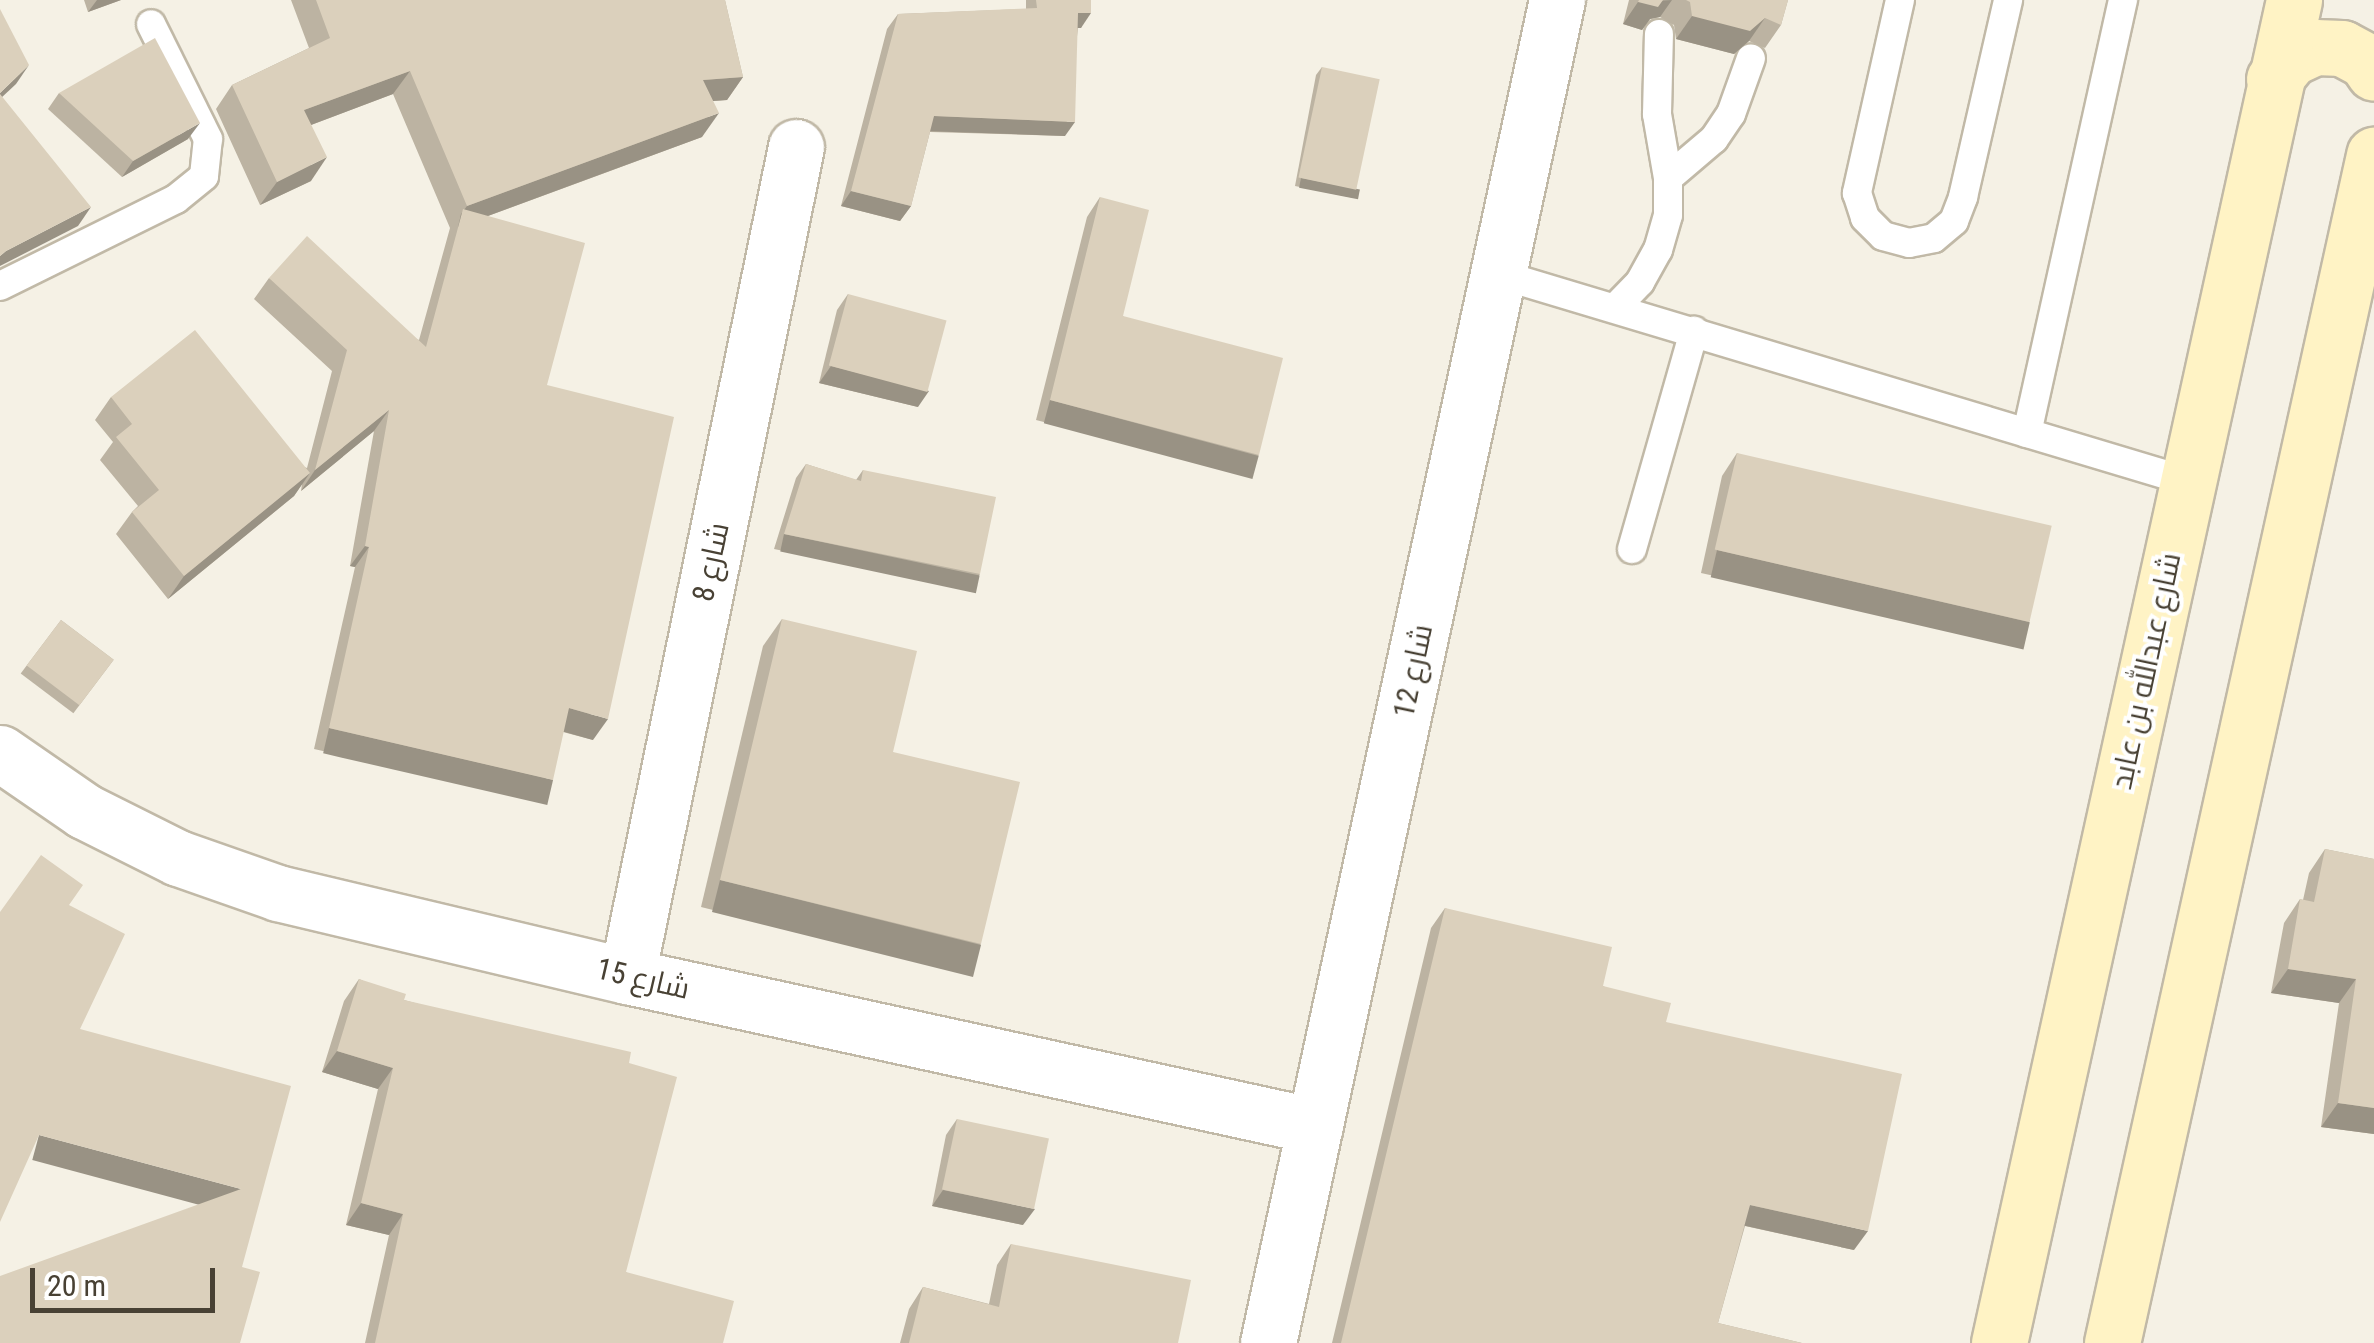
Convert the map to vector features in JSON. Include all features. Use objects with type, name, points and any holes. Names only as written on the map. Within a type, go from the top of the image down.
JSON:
[{"type":"main road","name":"شارع عبدالله بن عابد","points":[[1999,1343],[2294,0]]},
{"type":"main road","points":[[2274,80],[2291,58],[2315,47],[2342,48],[2366,61],[2374,73]]},
{"type":"main road","points":[[2112,1343],[2358,296],[2374,155]]},
{"type":"street","name":"شارع 12","points":[[1268,1343],[1557,0]]},
{"type":"street","name":"شارع 8","points":[[627,976],[796,147]]},
{"type":"street","name":"شارع 15","points":[[0,753],[84,810],[178,858],[278,894],[627,976],[1315,1126]]},
{"type":"lane","points":[[1900,0],[1857,193],[1865,218],[1883,236],[1908,243],[1934,238],[1954,221],[2008,0]]},
{"type":"lane","points":[[2027,433],[2122,0]]},
{"type":"lane","points":[[0,286],[176,199],[204,176],[208,139],[151,24]]},
{"type":"lane","points":[[1615,308],[1640,282],[1658,250],[1668,215],[1668,178],[1657,114],[1658,34]]},
{"type":"lane","points":[[1668,178],[1693,160],[1732,114],[1751,58]]},
{"type":"lane","points":[[1498,274],[2187,481]]},
{"type":"lane","points":[[1632,548],[1694,332]]},
{"type":"building","points":[[316,0],[725,0],[743,77],[703,80],[719,113],[467,206],[410,71],[304,110],[327,157],[277,182],[232,85],[330,38]]},
{"type":"building","points":[[1036,0],[1091,0],[1091,13],[1078,13],[1075,122],[934,116],[911,206],[851,191],[898,14],[1037,8]]},
{"type":"building","points":[[1639,0],[1663,0],[1658,7]]},
{"type":"building","points":[[1686,0],[1788,0],[1781,25],[1765,18],[1750,31],[1692,16],[1690,2]]},
{"type":"building","points":[[0,9],[29,65],[0,93]]},
{"type":"building","points":[[155,38],[200,123],[133,161],[59,93]]},
{"type":"building","points":[[1322,67],[1380,79],[1356,190],[1299,178]]},
{"type":"building","points":[[0,94],[91,207],[0,256]]},
{"type":"building","points":[[1100,197],[1149,210],[1123,316],[1283,358],[1259,455],[1050,400]]},
{"type":"building","points":[[463,209],[585,243],[547,385],[674,417],[608,719],[569,708],[553,780],[329,728],[369,547],[365,546],[389,410],[315,470],[347,350],[269,278],[307,236],[426,347]]},
{"type":"building","points":[[848,294],[947,320],[927,392],[829,365]]},
{"type":"building","points":[[195,330],[310,473],[184,576],[132,512],[159,490],[116,437],[132,424],[111,397]]},
{"type":"building","points":[[1737,453],[2052,526],[2029,622],[1715,549]]},
{"type":"building","points":[[806,464],[861,481],[863,470],[996,497],[980,574],[784,534]]},
{"type":"building","points":[[782,619],[917,651],[893,752],[1020,782],[981,944],[720,880]]},
{"type":"building","points":[[61,620],[114,660],[79,705],[27,666]]},
{"type":"building","points":[[2325,849],[2374,859],[2374,1108],[2338,1103],[2356,979],[2288,969],[2300,899],[2314,902]]},
{"type":"building","points":[[41,855],[83,885],[69,905],[125,934],[80,1029],[291,1086],[242,1267],[260,1272],[240,1343],[0,1343],[0,1276],[241,1189],[39,1135],[0,1222],[0,912]]},
{"type":"building","points":[[1445,908],[1612,947],[1603,986],[1671,1003],[1666,1022],[1902,1074],[1868,1231],[1750,1205],[1718,1323],[1802,1343],[1341,1343]]},
{"type":"building","points":[[359,979],[406,994],[404,1000],[631,1052],[629,1063],[677,1077],[626,1272],[734,1301],[723,1343],[375,1343],[403,1214],[361,1203],[393,1068],[337,1051]]},
{"type":"building","points":[[957,1119],[1049,1139],[1034,1209],[942,1189]]},
{"type":"building","points":[[1011,1244],[1191,1280],[1178,1343],[909,1343],[923,1287],[999,1307]]}]
